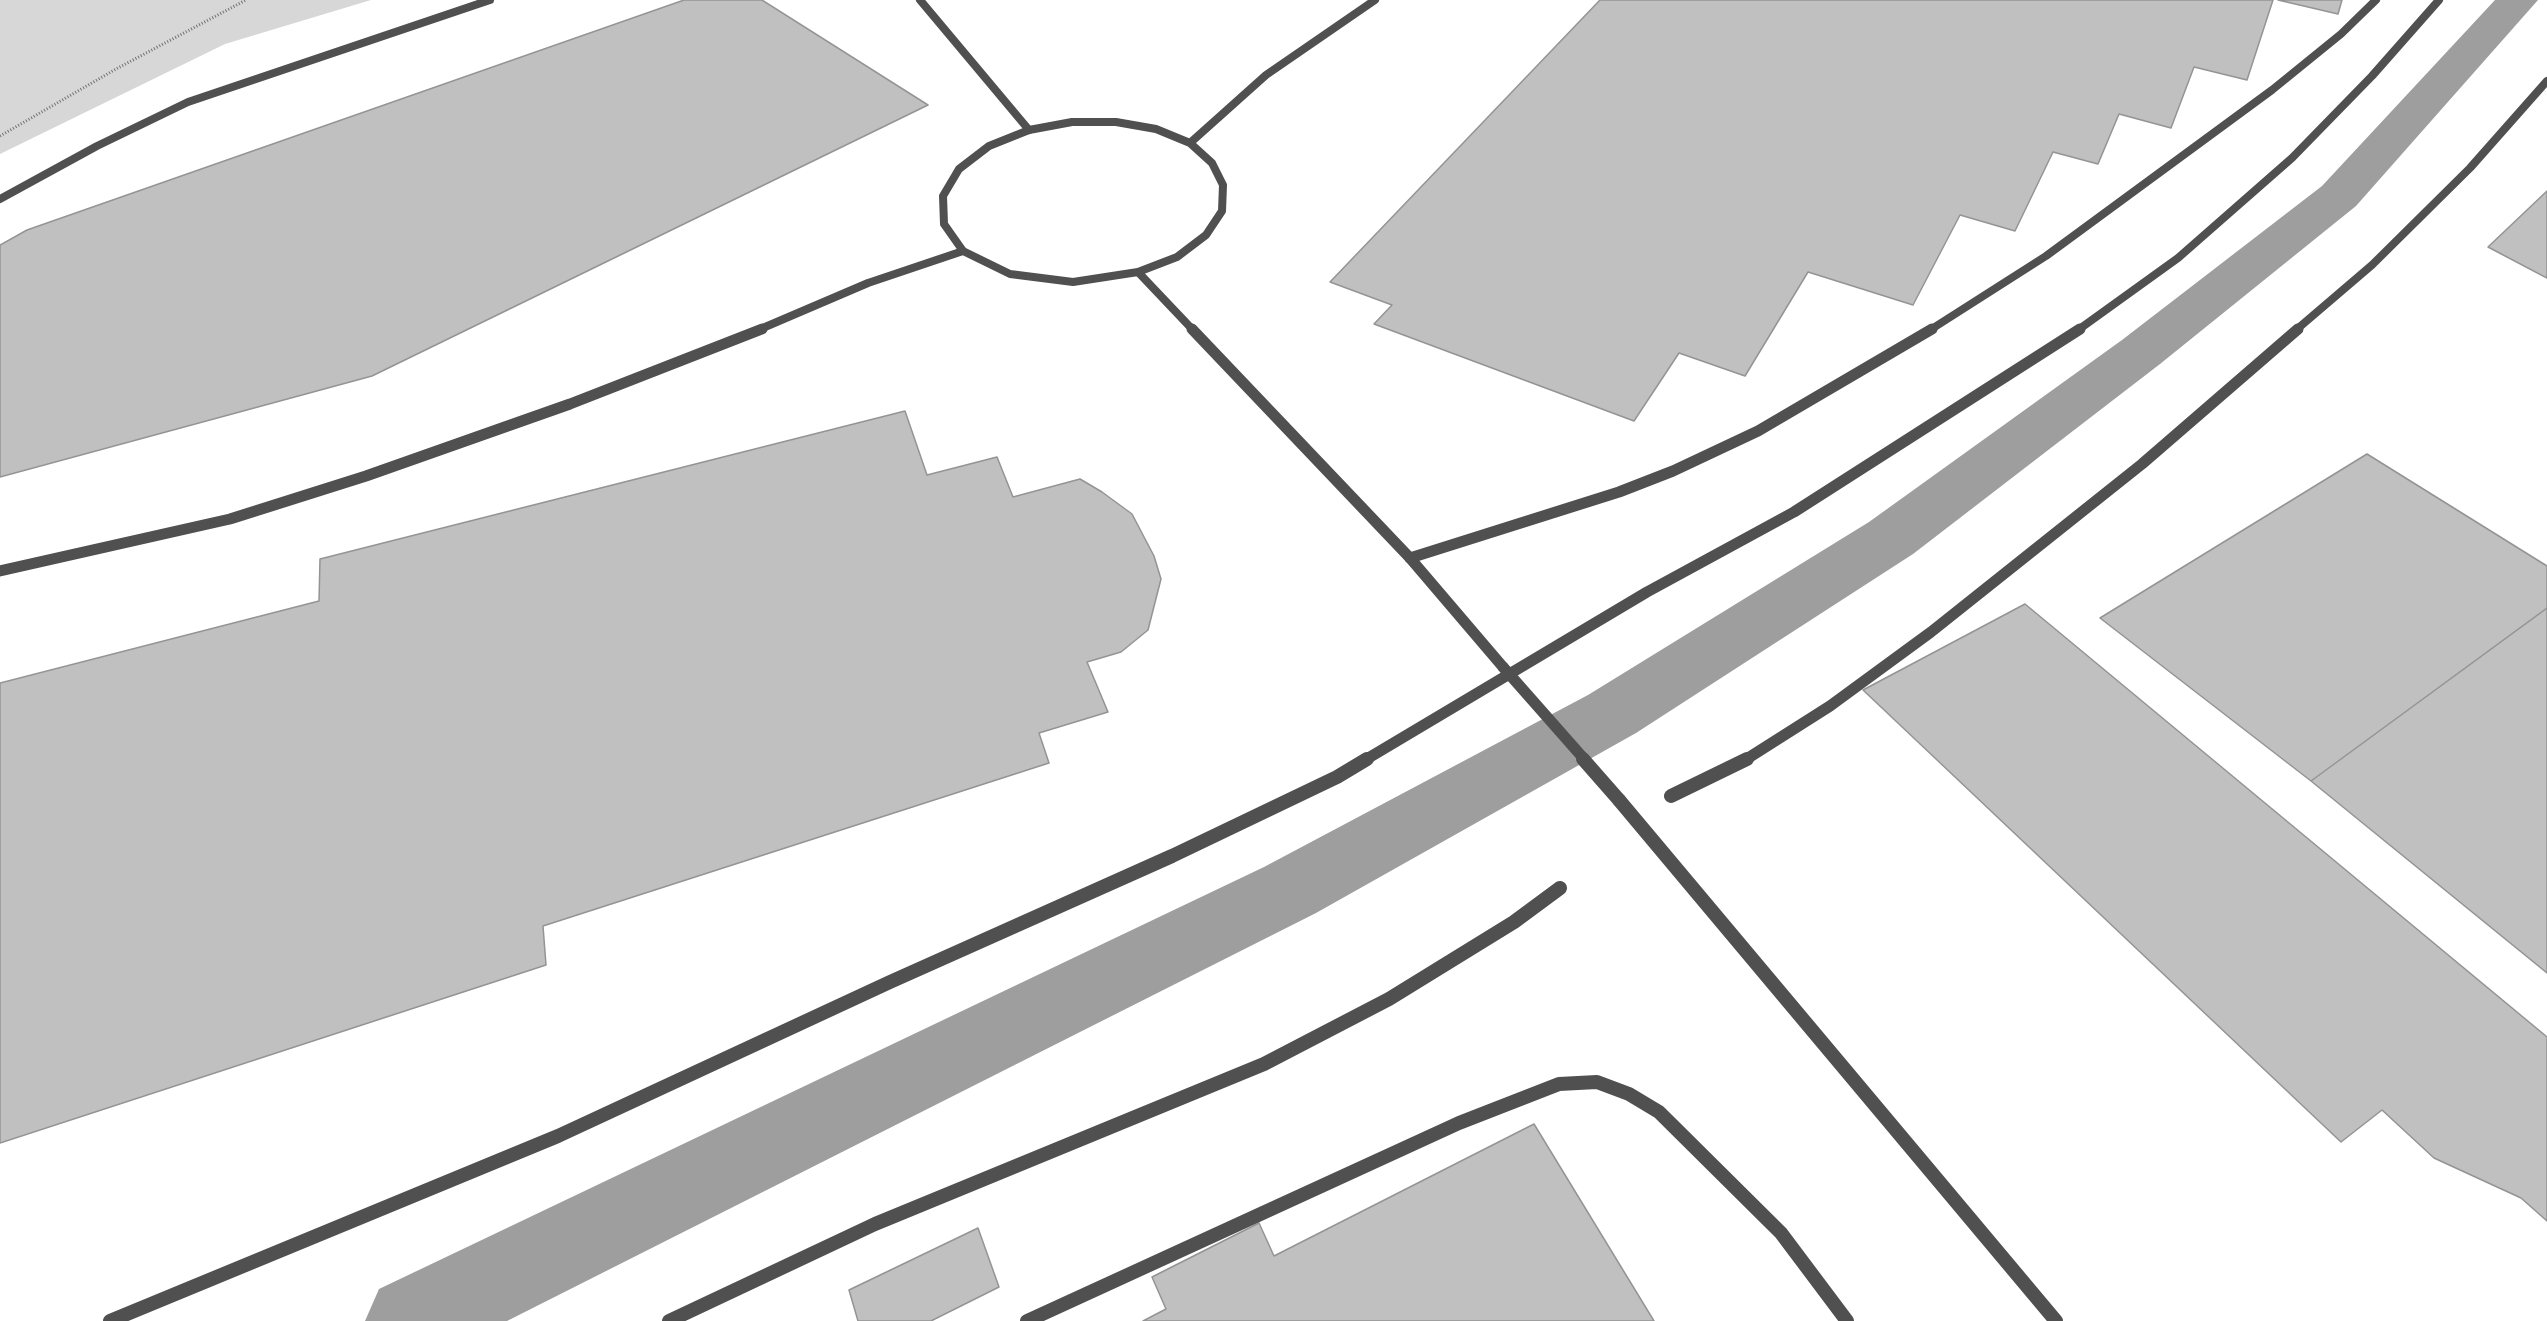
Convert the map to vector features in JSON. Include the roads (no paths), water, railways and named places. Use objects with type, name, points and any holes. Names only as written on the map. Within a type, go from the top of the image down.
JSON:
[{"type":"street","points":[[0,199],[97,146],[188,102],[490,0]]},
{"type":"street","points":[[920,0],[1029,130]]},
{"type":"street","points":[[1190,143],[1266,75],[1375,0]]},
{"type":"street","points":[[1410,558],[1609,495],[1673,471],[1758,431],[1901,349],[2046,256],[2253,104],[2341,34],[2376,0]]},
{"type":"street","points":[[110,1321],[558,1136],[890,982],[1172,856],[1337,777],[1647,592],[1794,512],[2058,345],[2178,258],[2292,158],[2372,76],[2439,0]]},
{"type":"street","points":[[1671,796],[1736,766],[1830,706],[1940,625],[2142,464],[2372,265],[2470,168],[2547,81]]},
{"type":"street","points":[[1072,122],[1116,122],[1156,129],[1190,143],[1212,162],[1220,178],[1223,185],[1222,211],[1206,235],[1177,257],[1138,272],[1073,282],[1010,274],[963,251],[944,225],[943,196],[959,169],[989,146],[1029,130],[1072,122]]},
{"type":"street","points":[[0,571],[230,519],[366,476],[570,404],[787,319],[868,283],[963,251]]},
{"type":"street","points":[[1138,272],[1410,558],[1619,800],[2056,1321]]},
{"type":"street","points":[[669,1321],[875,1224],[1264,1064],[1389,999],[1514,922],[1560,888]]},
{"type":"street","points":[[1027,1321],[1459,1123],[1559,1084],[1597,1082],[1629,1094],[1659,1112],[1781,1233],[1847,1321]]},
{"type":"waterway","points":[[411,1321],[1290,890],[1612,714],[1891,538],[2141,352],[2339,196],[2518,0]]}]
